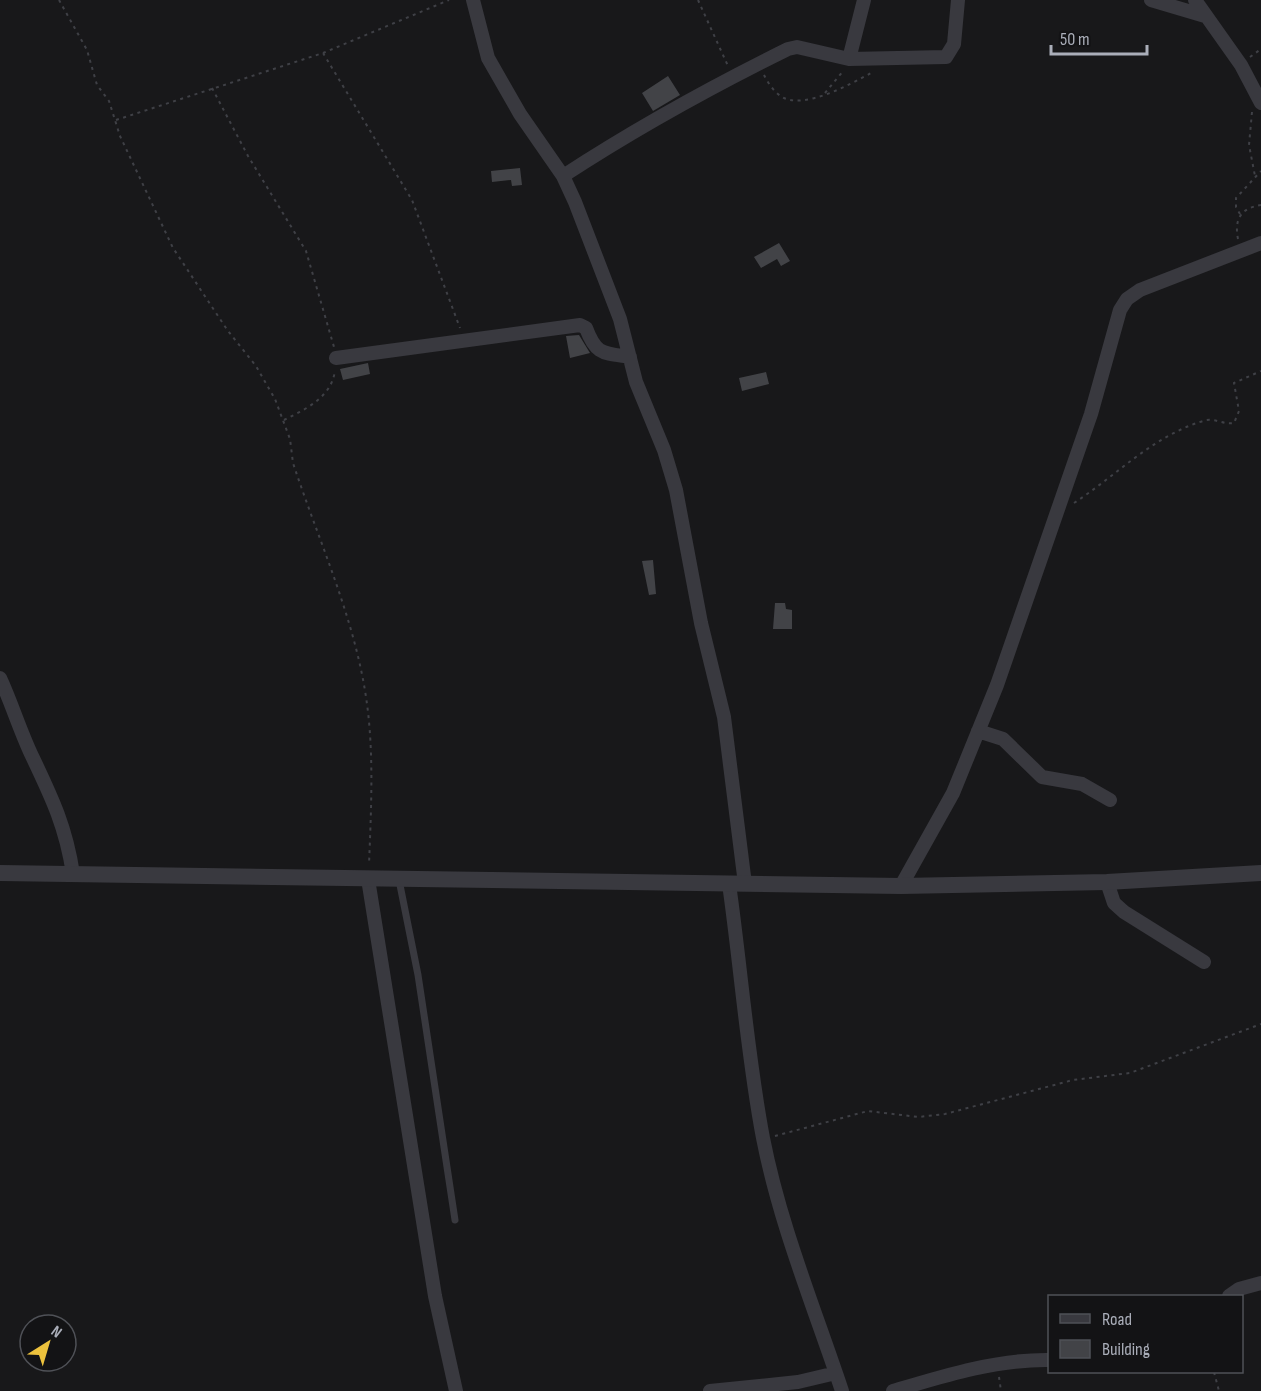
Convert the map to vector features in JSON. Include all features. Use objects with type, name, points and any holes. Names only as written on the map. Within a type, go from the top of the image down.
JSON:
[{"type":"street","points":[[472,0],[488,58],[520,114],[563,176],[621,319],[636,382],[664,450],[676,490],[699,613],[724,717],[747,1031],[763,1138],[776,1195],[842,1391]]},
{"type":"street","points":[[849,59],[864,0]]},
{"type":"street","points":[[563,176],[606,147],[733,76],[797,47],[849,59],[946,57],[954,44],[958,0]]},
{"type":"street","points":[[1151,0],[1205,16]]},
{"type":"street","points":[[1195,0],[1241,65],[1258,97]]},
{"type":"street","points":[[901,886],[953,793],[978,731],[1090,414],[1120,310],[1127,299],[1149,287],[1261,243]]},
{"type":"street","points":[[336,358],[580,325],[586,328],[591,344],[597,350],[630,357]]},
{"type":"street","points":[[0,678],[32,756],[60,815],[69,842],[73,874]]},
{"type":"street","points":[[978,731],[1003,739],[1042,777],[1082,784],[1110,800]]},
{"type":"street","points":[[0,873],[901,886],[1107,882],[1261,873]]},
{"type":"street","points":[[368,879],[426,1239],[456,1391]]},
{"type":"street","points":[[1107,882],[1114,903],[1124,912],[1204,963]]},
{"type":"street","points":[[1230,1295],[1239,1289],[1261,1283]]},
{"type":"street","points":[[893,1391],[980,1368],[1030,1360],[1048,1360]]},
{"type":"street","points":[[710,1391],[798,1382],[836,1373]]},
{"type":"lane","points":[[399,880],[418,975],[455,1220]]},
{"type":"path","points":[[59,0],[87,50],[94,77],[109,101],[146,194],[173,248],[228,332],[255,366],[284,420],[293,463],[341,604],[367,704],[370,771],[368,879]]},
{"type":"path","points":[[116,120],[323,53],[449,0]]},
{"type":"path","points":[[698,0],[714,40],[733,76]]},
{"type":"path","points":[[323,53],[412,200],[464,340]]},
{"type":"path","points":[[757,65],[775,92],[784,98],[794,100],[844,87],[891,57]]},
{"type":"path","points":[[824,94],[849,59]]},
{"type":"path","points":[[212,88],[244,149],[306,250],[336,358],[334,380],[324,395],[284,420]]},
{"type":"path","points":[[1256,176],[1249,146],[1258,97]]},
{"type":"path","points":[[1240,214],[1236,198],[1261,171]]},
{"type":"path","points":[[1242,250],[1236,224],[1240,214],[1248,207],[1261,205]]},
{"type":"path","points":[[1056,513],[1091,492],[1150,446],[1204,420],[1234,423],[1239,411],[1234,383],[1261,371]]},
{"type":"path","points":[[763,1138],[868,1111],[918,1117],[945,1114],[1073,1080],[1130,1073],[1176,1058],[1261,1024]]},
{"type":"path","points":[[1214,1373],[1219,1391]]},
{"type":"building","points":[[668,76],[680,95],[653,111],[642,93]]},
{"type":"building","points":[[520,168],[522,185],[512,186],[511,180],[492,182],[491,171]]},
{"type":"building","points":[[779,243],[790,261],[781,266],[777,259],[761,268],[754,257]]},
{"type":"building","points":[[579,335],[590,353],[570,358],[566,336]]},
{"type":"building","points":[[368,363],[370,374],[343,380],[340,369]]},
{"type":"building","points":[[766,372],[769,384],[742,391],[739,378]]},
{"type":"building","points":[[653,560],[656,594],[649,595],[642,561]]},
{"type":"building","points":[[775,603],[785,603],[786,609],[792,610],[792,629],[773,629]]}]
